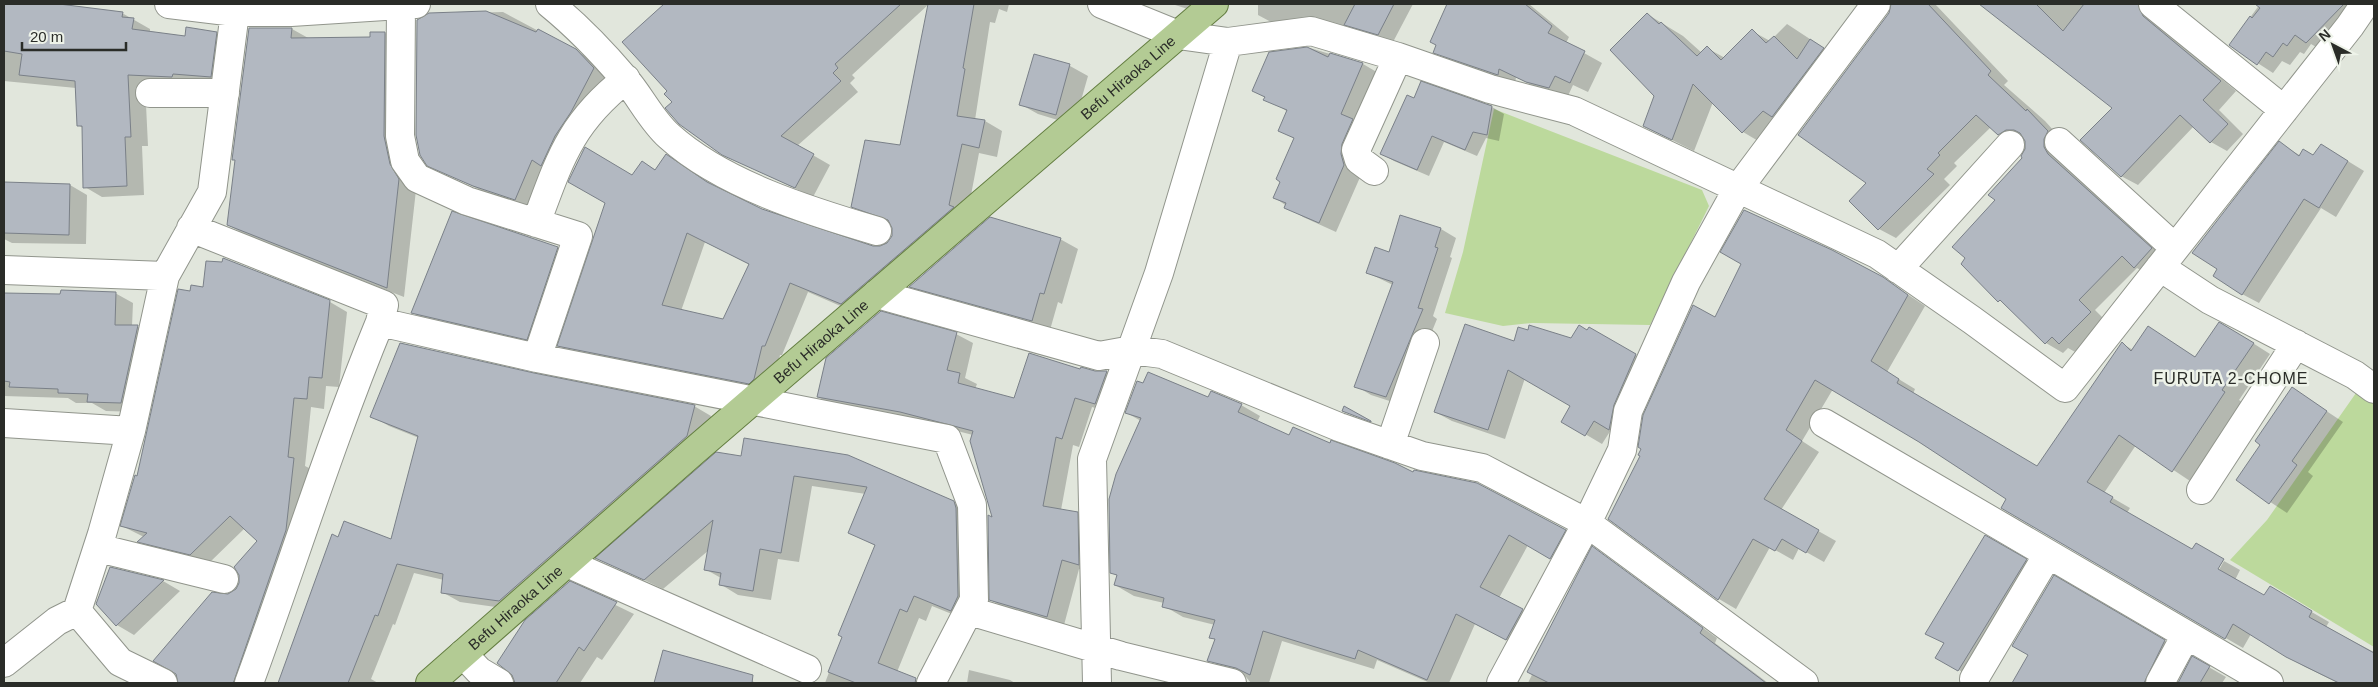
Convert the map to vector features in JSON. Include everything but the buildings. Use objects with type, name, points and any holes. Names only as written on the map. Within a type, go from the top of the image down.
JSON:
[{"type":"main road","name":"Befu Hiraoka Line","points":[[430,683],[752,401],[1214,4]]},
{"type":"street","points":[[168,4],[235,12],[291,12],[408,5],[400,136],[404,161],[417,178],[467,201],[578,236],[537,358]]},
{"type":"street","points":[[550,4],[568,19],[626,79],[668,135],[702,159],[778,199],[877,231]]},
{"type":"street","points":[[1102,4],[1178,35],[1228,42],[1311,31],[1398,57],[1490,89],[1574,111],[1737,190],[1877,254],[2065,388],[2350,26],[2365,4]]},
{"type":"street","points":[[1501,683],[1587,523],[1622,450],[1628,411],[1686,282],[1737,190],[1876,4]]},
{"type":"street","points":[[2153,4],[2284,110]]},
{"type":"street","points":[[4,663],[57,621],[77,612],[98,548],[131,430],[164,276],[212,192],[235,12]]},
{"type":"street","points":[[1096,683],[1092,459],[1159,273],[1228,42]]},
{"type":"street","points":[[1374,171],[1359,160],[1356,150],[1398,57]]},
{"type":"street","points":[[536,223],[561,156],[576,131],[603,97],[626,79]]},
{"type":"street","points":[[150,93],[225,93]]},
{"type":"street","points":[[2059,142],[2210,300],[2355,375],[2374,389]]},
{"type":"street","points":[[1898,269],[2010,145]]},
{"type":"street","points":[[191,228],[384,305],[380,322],[330,451],[249,683]]},
{"type":"street","points":[[4,270],[164,276]]},
{"type":"street","points":[[877,294],[1099,356],[1132,350],[1162,354],[1339,427],[1422,456],[1482,468],[1587,523],[1804,683]]},
{"type":"street","points":[[380,322],[537,358],[948,439],[972,505],[974,600],[970,611],[930,683]]},
{"type":"street","points":[[1390,445],[1425,343]]},
{"type":"street","points":[[2201,490],[2296,344]]},
{"type":"street","points":[[4,423],[131,430]]},
{"type":"street","points":[[1824,423],[2270,683]]},
{"type":"street","points":[[98,548],[224,579]]},
{"type":"street","points":[[1974,679],[2048,554]]},
{"type":"street","points":[[567,563],[807,669]]},
{"type":"street","points":[[970,611],[1096,649],[1215,681]]},
{"type":"street","points":[[77,612],[120,662],[163,683]]},
{"type":"street","points":[[2160,683],[2186,635]]},
{"type":"street","points":[[463,654],[478,671],[499,683]]},
{"type":"green space","points":[[1494,109],[1702,190],[1709,206],[1650,325],[1532,323],[1503,326],[1445,313],[1463,252]]},
{"type":"green space","points":[[2356,393],[2374,403],[2374,647],[2230,560],[2267,520]]},
{"type":"district","name":"FURUTA 2-CHOME","points":[[2231,378]]}]
